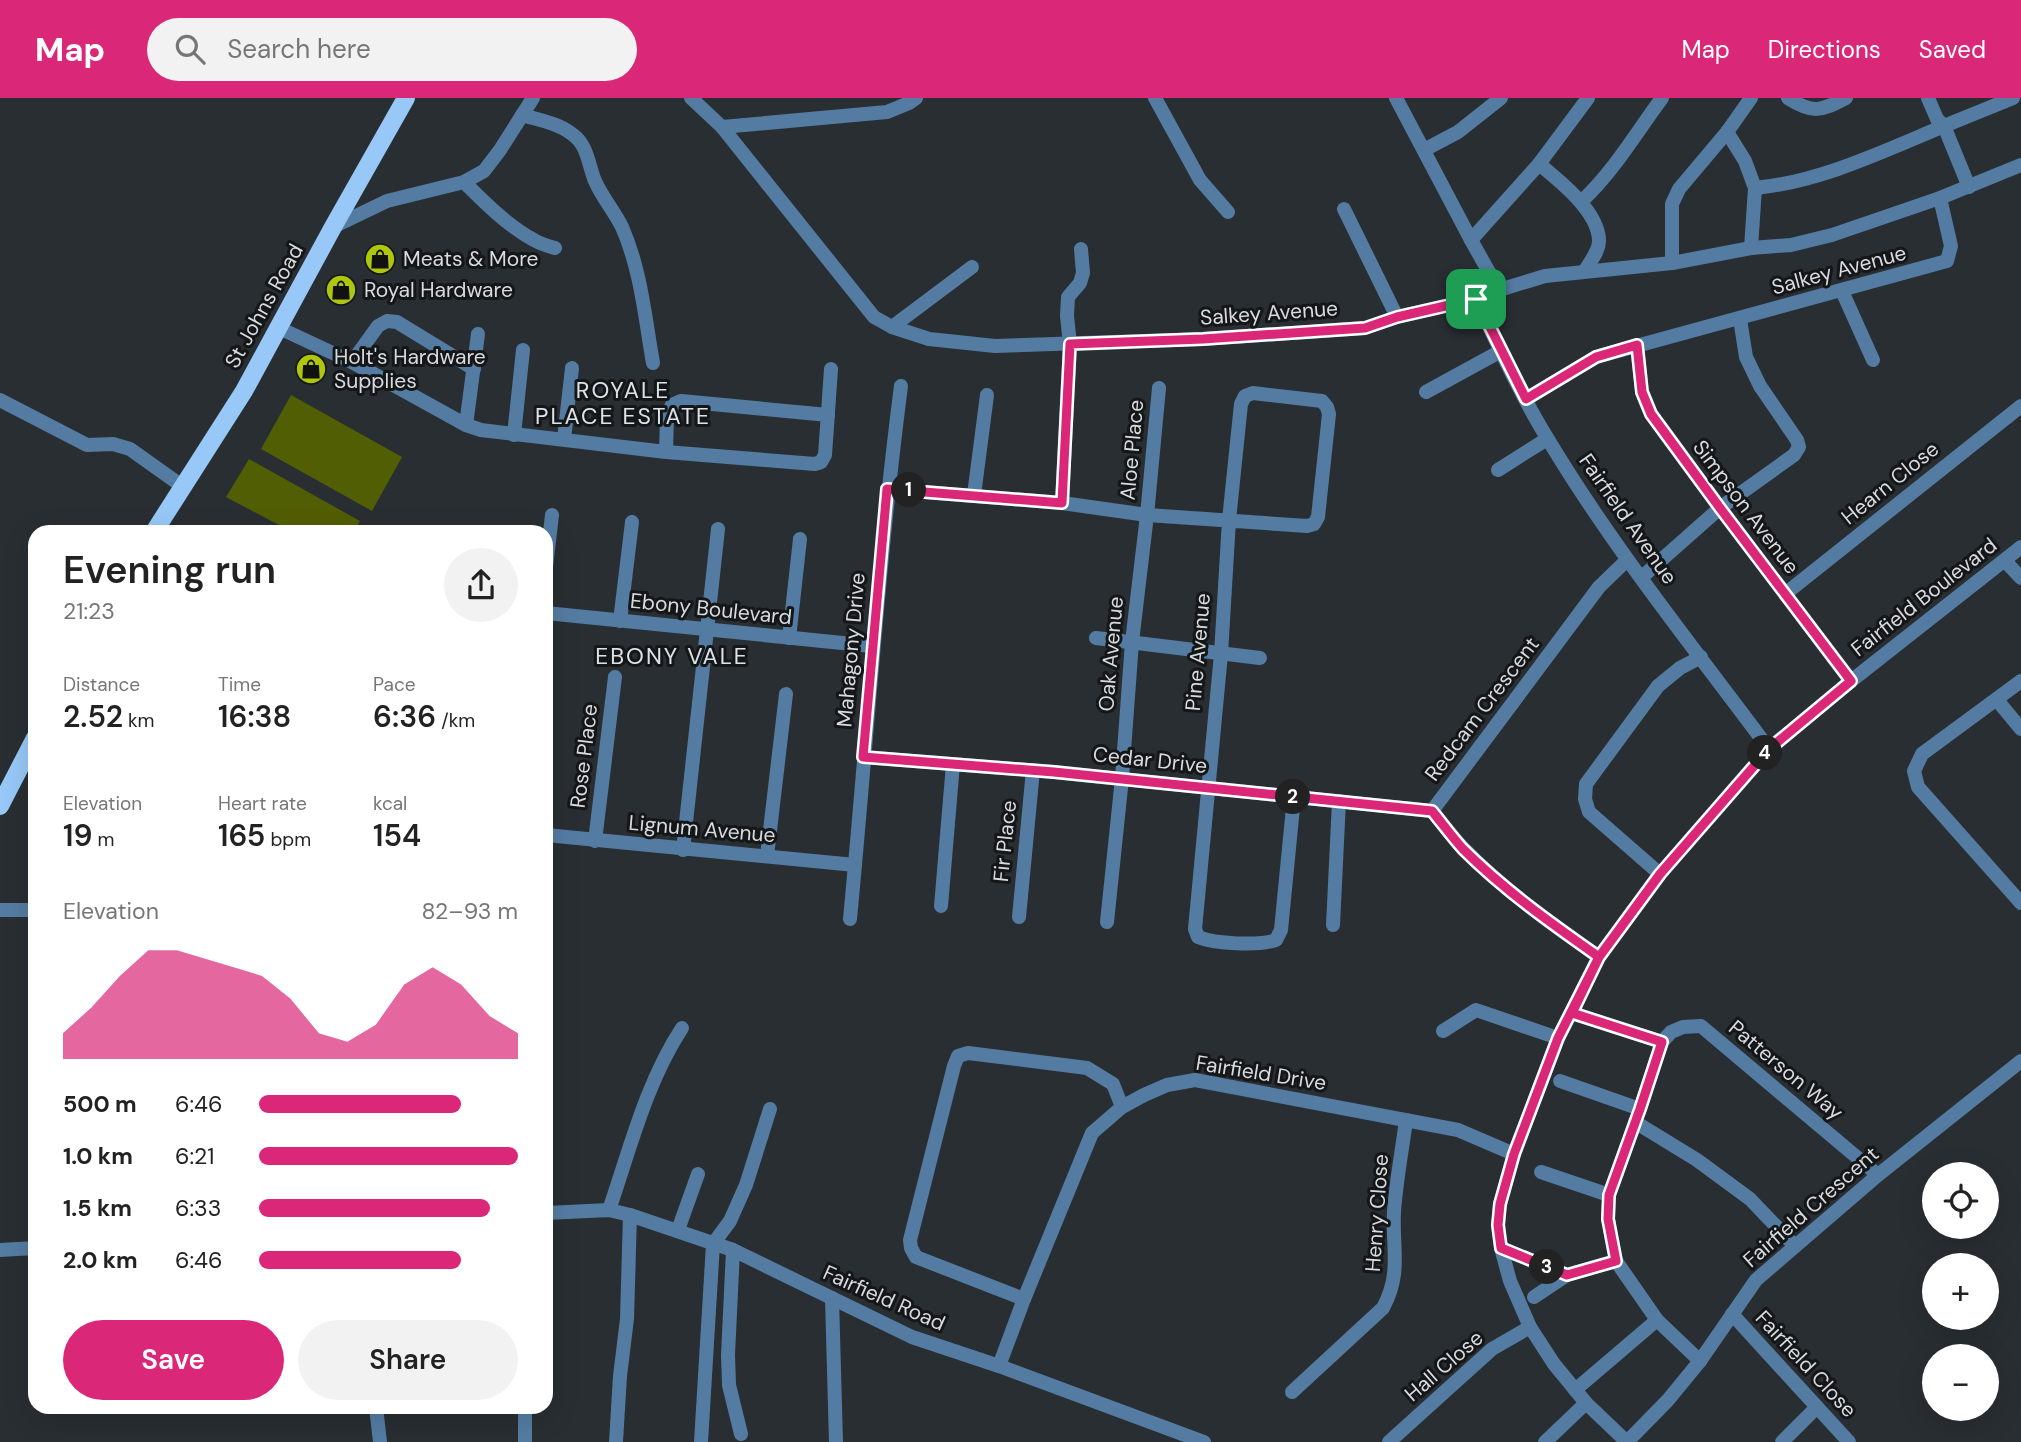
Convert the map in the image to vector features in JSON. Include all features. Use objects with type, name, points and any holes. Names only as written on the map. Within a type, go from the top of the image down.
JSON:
[{"type":"main road","name":"St Johns Road","points":[[158,525],[244,391],[406,98]]},
{"type":"main road","points":[[0,806],[28,751]]},
{"type":"street","points":[[333,227],[387,201],[464,182],[484,171],[533,98]]},
{"type":"street","name":"Salkey Avenue","points":[[691,98],[722,127],[851,292],[874,317],[892,327],[929,339],[995,346],[1216,338],[1365,328],[1397,317],[1476,299],[1545,276],[1672,263],[1832,235],[2019,171]]},
{"type":"street","points":[[722,127],[887,112],[916,98]]},
{"type":"street","points":[[1155,98],[1200,180],[1228,212]]},
{"type":"street","points":[[1396,98],[1499,290]]},
{"type":"street","points":[[1424,150],[1458,132],[1501,98]]},
{"type":"street","points":[[1471,240],[1539,164],[1588,98]]},
{"type":"street","points":[[1581,201],[1619,161],[1662,98]]},
{"type":"street","points":[[1672,263],[1672,204],[1679,189],[1727,132],[1751,98]]},
{"type":"street","points":[[1788,98],[1812,110],[1823,109],[1846,98]]},
{"type":"street","points":[[1928,98],[1937,119],[1944,127],[1969,187]]},
{"type":"street","points":[[1755,188],[1778,186],[1834,169],[2013,98]]},
{"type":"street","points":[[522,115],[558,126],[581,142],[600,191],[621,226],[632,256],[653,363]]},
{"type":"street","points":[[1727,132],[1745,161],[1755,188],[1751,248]]},
{"type":"street","points":[[1539,164],[1581,201],[1598,231],[1597,250],[1585,271]]},
{"type":"street","points":[[464,182],[493,210],[534,241],[555,248]]},
{"type":"street","name":"Salkey Avenue","points":[[1526,399],[1596,357],[1947,261],[1951,246],[1940,198]]},
{"type":"street","points":[[1344,209],[1397,317]]},
{"type":"street","points":[[1062,503],[1070,344],[1068,297],[1080,283],[1083,273],[1081,249]]},
{"type":"street","points":[[892,327],[972,267]]},
{"type":"street","points":[[1842,291],[1873,360]]},
{"type":"street","name":"Fairfield Avenue","points":[[1476,299],[1547,439],[1628,560],[1769,749]]},
{"type":"street","points":[[1642,577],[1720,508],[1794,455],[1799,447],[1760,386],[1746,357],[1740,319]]},
{"type":"street","points":[[352,362],[378,327],[387,321],[397,323],[474,369]]},
{"type":"street","points":[[277,327],[352,362],[466,425],[481,430],[666,452],[815,464],[821,462],[825,454],[831,369]]},
{"type":"street","points":[[466,425],[478,334]]},
{"type":"street","name":"Simpson Avenue","points":[[1637,345],[1642,392],[1651,414],[1851,681]]},
{"type":"street","points":[[514,435],[523,351]]},
{"type":"street","points":[[1426,391],[1501,351]]},
{"type":"street","points":[[564,439],[572,368]]},
{"type":"street","name":"Mahagony Drive","points":[[850,919],[887,489],[901,386]]},
{"type":"street","name":"Aloe Place","points":[[1147,515],[1159,388]]},
{"type":"street","name":"Pine Avenue","points":[[1229,520],[1307,526],[1314,524],[1318,517],[1329,414],[1322,401],[1253,393],[1245,396],[1241,404],[1229,520],[1221,654],[1195,929],[1198,937],[1208,941],[1267,943],[1276,940],[1281,930],[1294,797]]},
{"type":"street","points":[[974,495],[987,395]]},
{"type":"street","points":[[0,400],[87,445],[113,444],[130,449],[182,486]]},
{"type":"street","points":[[666,452],[667,415],[672,405],[681,401],[828,415]]},
{"type":"street","name":"Hearn Close","points":[[1784,594],[2021,406]]},
{"type":"street","points":[[1498,470],[1547,439]]},
{"type":"street","points":[[887,489],[1062,503],[1147,515],[1229,520]]},
{"type":"street","points":[[551,525],[552,515]]},
{"type":"street","name":"Oak Avenue","points":[[1107,922],[1122,778],[1132,642],[1147,515]]},
{"type":"street","points":[[620,621],[632,522]]},
{"type":"street","points":[[683,850],[718,529]]},
{"type":"street","points":[[789,638],[800,539]]},
{"type":"street","name":"Fairfield Boulevard","points":[[1627,1442],[1586,1403],[1554,1364],[1530,1327],[1510,1281],[1501,1248],[1498,1225],[1500,1204],[1514,1154],[1558,1038],[1599,957],[1660,874],[1769,749],[2021,547]]},
{"type":"street","name":"Redcam Crescent","points":[[1599,957],[1546,920],[1498,880],[1462,848],[1432,811],[1599,587],[1628,560]]},
{"type":"street","points":[[2006,561],[2021,578]]},
{"type":"street","name":"Ebony Boulevard","points":[[553,614],[872,646]]},
{"type":"street","points":[[1096,638],[1260,658]]},
{"type":"street","points":[[1660,874],[1589,812],[1585,799],[1586,784],[1658,686],[1701,657]]},
{"type":"street","name":"Rose Place","points":[[595,841],[615,677]]},
{"type":"street","points":[[2021,681],[1922,754],[1914,771],[1918,787],[2021,903]]},
{"type":"street","points":[[767,856],[786,694]]},
{"type":"street","points":[[1997,700],[2021,729]]},
{"type":"street","name":"Cedar Drive","points":[[863,757],[1122,778],[1432,811]]},
{"type":"street","points":[[942,906],[953,764]]},
{"type":"street","name":"Fir Place","points":[[1019,917],[1033,770]]},
{"type":"street","points":[[1333,925],[1339,801]]},
{"type":"street","name":"Lignum Avenue","points":[[553,836],[855,865]]},
{"type":"street","points":[[0,910],[28,911]]},
{"type":"street","points":[[1443,1031],[1476,1010],[1558,1038]]},
{"type":"street","points":[[1572,1013],[1662,1042],[1609,1195],[1608,1219],[1616,1261],[1657,1320],[1700,1361]]},
{"type":"street","name":"Patterson Way","points":[[1662,1042],[1671,1032],[1683,1027],[1701,1026],[1878,1175]]},
{"type":"street","points":[[609,1210],[644,1107],[666,1053],[682,1028]]},
{"type":"street","points":[[1024,1300],[916,1256],[911,1248],[910,1240],[958,1056],[968,1053],[982,1054],[1087,1068],[1113,1084],[1122,1107]]},
{"type":"street","name":"Fairfield Crescent","points":[[1627,1442],[1668,1400],[1700,1361],[1756,1280],[1878,1175],[2021,1061]]},
{"type":"street","name":"Fairfield Drive","points":[[999,1366],[1092,1133],[1122,1107],[1144,1094],[1167,1085],[1195,1080],[1458,1129],[1514,1154]]},
{"type":"street","points":[[1560,1081],[1638,1115],[1750,1199],[1795,1246]]},
{"type":"street","points":[[701,1442],[713,1244],[730,1221],[746,1185],[770,1109]]},
{"type":"street","name":"Henry Close","points":[[1292,1392],[1383,1308],[1391,1293],[1396,1262],[1394,1213],[1406,1120]]},
{"type":"street","points":[[1541,1172],[1609,1195]]},
{"type":"street","points":[[678,1230],[698,1174]]},
{"type":"street","name":"Fairfield Road","points":[[553,1213],[609,1210],[678,1230],[733,1250],[912,1337],[999,1366],[1204,1442]]},
{"type":"street","points":[[616,1442],[627,1319],[630,1215]]},
{"type":"street","points":[[0,1250],[28,1248]]},
{"type":"street","points":[[1501,1248],[1567,1275]]},
{"type":"street","points":[[733,1250],[729,1385],[741,1434]]},
{"type":"street","points":[[1535,1297],[1567,1275],[1616,1261]]},
{"type":"street","points":[[832,1298],[836,1442]]},
{"type":"street","name":"Fairfield Close","points":[[1732,1314],[1849,1442]]},
{"type":"street","points":[[1575,1390],[1657,1320]]},
{"type":"street","name":"Hall Close","points":[[1389,1442],[1492,1349],[1530,1327]]},
{"type":"street","points":[[1545,1442],[1586,1403]]},
{"type":"street","points":[[1782,1442],[1817,1407]]},
{"type":"street","points":[[377,1414],[380,1442]]},
{"type":"street","points":[[525,1414],[525,1442]]},
{"type":"shaded area","points":[[291,395],[402,457],[372,511],[261,449]]},
{"type":"shaded area","points":[[249,459],[360,521],[358,525],[279,525],[226,497]]},
{"type":"place","name":"Meats & More","points":[[380,259]]},
{"type":"place","name":"Royal Hardware","points":[[341,290]]},
{"type":"place","name":"Holt's Hardware Supplies","points":[[311,369]]},
{"type":"district","name":"ROYALE PLACE ESTATE","points":[[623,403]]},
{"type":"district","name":"EBONY VALE","points":[[672,656]]},
{"type":"route","points":[[1476,299],[1397,317],[1365,328],[1203,339],[1070,344],[1062,503],[887,489],[863,757],[1122,778],[1432,811],[1462,848],[1498,880],[1546,920],[1599,957],[1558,1038],[1514,1154],[1500,1204],[1498,1225],[1501,1248],[1567,1275],[1616,1261],[1608,1219],[1609,1195],[1662,1042],[1572,1013],[1599,957],[1660,874],[1769,749],[1851,681],[1651,414],[1642,392],[1637,345],[1596,357],[1526,399],[1476,299]]}]
